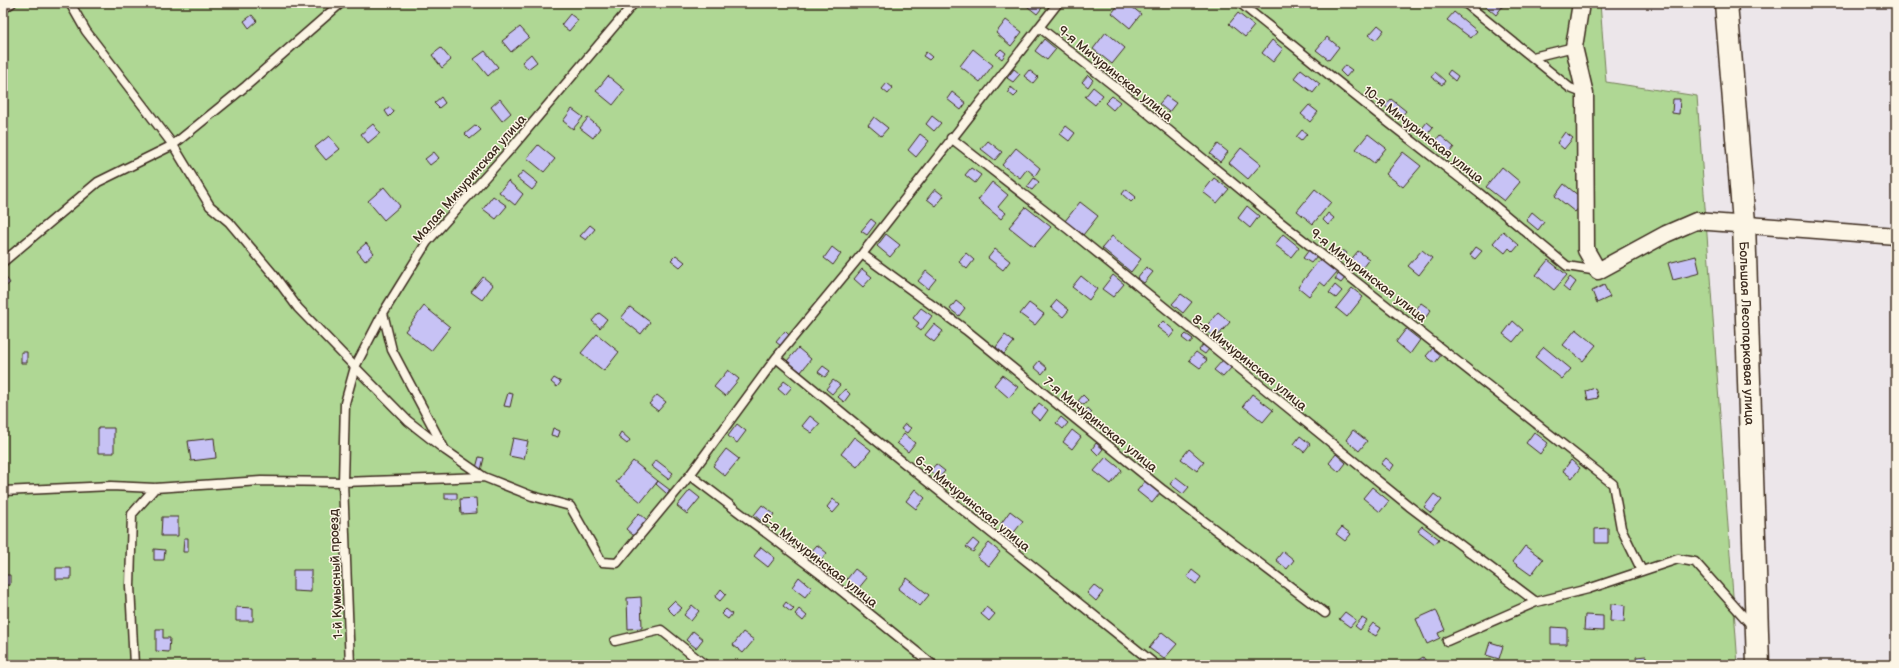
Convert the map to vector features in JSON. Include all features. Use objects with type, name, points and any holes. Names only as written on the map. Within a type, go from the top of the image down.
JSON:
[{"type":"main road","name":"Большая Лесопарковая улица","points":[[1726,3],[1744,223],[1758,665]]},
{"type":"street","points":[[1581,3],[1574,47],[1585,94],[1586,250],[1598,271],[1666,234],[1696,221],[1744,223],[1896,236]]},
{"type":"lane","points":[[3,9],[12,3]]},
{"type":"lane","points":[[70,3],[86,31],[173,145],[210,206],[229,222],[273,274],[298,308],[355,367],[408,421],[484,477],[532,496],[570,506],[602,562],[617,563],[690,476],[776,358],[862,254],[951,138],[1058,3]]},
{"type":"lane","points":[[3,262],[98,182],[173,145],[246,86],[341,3]]},
{"type":"lane","name":"Малая Мичуринская улица","points":[[343,482],[345,403],[355,367],[383,313],[427,242],[514,145],[583,61],[634,3]]},
{"type":"lane","name":"10-я Мичуринская улица","points":[[1240,3],[1389,123],[1479,193],[1567,266],[1598,271]]},
{"type":"lane","points":[[1465,3],[1570,88],[1585,94]]},
{"type":"lane","name":"9-я Мичуринская улица","points":[[1039,26],[1279,221],[1613,484],[1621,528],[1642,571]]},
{"type":"lane","points":[[1533,57],[1574,47]]},
{"type":"lane","name":"8-я Мичуринская улица","points":[[951,138],[1068,228],[1409,506],[1536,602]]},
{"type":"lane","name":"7-я Мичуринская улица","points":[[862,254],[966,330],[1163,490],[1325,614]]},
{"type":"lane","points":[[383,313],[392,350],[446,450]]},
{"type":"lane","name":"6-я Мичуринская улица","points":[[776,358],[873,438],[1156,665]]},
{"type":"lane","name":"5-я Мичуринская улица","points":[[690,476],[823,576],[933,665]]},
{"type":"lane","points":[[3,491],[112,486],[155,488],[261,481],[343,482],[484,477]]},
{"type":"lane","name":"1-й Кумысный проезд","points":[[343,482],[350,665]]},
{"type":"lane","points":[[134,665],[130,586],[132,514],[155,488]]},
{"type":"lane","points":[[1447,641],[1536,602],[1588,589],[1678,559],[1695,562],[1757,632]]},
{"type":"lane","points":[[615,641],[661,630],[705,665]]},
{"type":"green space","points":[[3,3],[1600,3],[1606,82],[1697,96],[1738,665],[3,665]]},
{"type":"building","points":[[1023,3],[1046,3],[1037,14]]},
{"type":"building","points":[[1120,3],[1127,3],[1141,14],[1130,28],[1112,13]]},
{"type":"building","points":[[1482,3],[1505,3],[1496,15]]},
{"type":"building","points":[[1454,12],[1477,31],[1471,38],[1447,20]]},
{"type":"building","points":[[1238,13],[1254,26],[1245,37],[1229,24]]},
{"type":"building","points":[[570,14],[578,20],[569,31],[561,25]]},
{"type":"building","points":[[252,15],[257,21],[249,28],[244,21]]},
{"type":"building","points":[[1006,20],[1022,32],[1011,46],[996,33]]},
{"type":"building","points":[[1378,25],[1384,30],[1376,40],[1369,35]]},
{"type":"building","points":[[520,27],[529,37],[511,52],[502,41]]},
{"type":"building","points":[[1106,32],[1125,48],[1112,64],[1093,49]]},
{"type":"building","points":[[1327,37],[1339,47],[1329,60],[1316,50]]},
{"type":"building","points":[[1044,39],[1056,49],[1047,60],[1035,51]]},
{"type":"building","points":[[1272,40],[1283,49],[1273,62],[1262,53]]},
{"type":"building","points":[[441,48],[451,60],[442,68],[432,55]]},
{"type":"building","points":[[973,49],[993,65],[980,82],[960,66]]},
{"type":"building","points":[[1001,49],[1006,53],[1002,59],[996,54]]},
{"type":"building","points":[[485,51],[498,67],[488,76],[474,59]]},
{"type":"building","points":[[926,52],[932,57],[929,60],[923,56]]},
{"type":"building","points":[[531,54],[537,62],[528,69],[522,62]]},
{"type":"building","points":[[1345,65],[1352,70],[1346,77],[1340,71]]},
{"type":"building","points":[[1014,69],[1020,74],[1013,82],[1007,78]]},
{"type":"building","points":[[1301,69],[1320,84],[1313,93],[1294,78]]},
{"type":"building","points":[[1029,70],[1038,77],[1033,83],[1024,76]]},
{"type":"building","points":[[1450,70],[1458,76],[1455,81],[1447,74]]},
{"type":"building","points":[[1435,72],[1445,81],[1442,85],[1431,77]]},
{"type":"building","points":[[1088,75],[1093,80],[1088,87],[1082,82]]},
{"type":"building","points":[[608,76],[625,90],[613,105],[596,91]]},
{"type":"building","points":[[1127,79],[1134,85],[1131,90],[1123,84]]},
{"type":"building","points":[[887,83],[893,88],[888,94],[882,89]]},
{"type":"building","points":[[1011,87],[1018,93],[1014,97],[1008,92]]},
{"type":"building","points":[[1093,87],[1103,95],[1095,105],[1085,97]]},
{"type":"building","points":[[952,92],[966,103],[961,110],[947,99]]},
{"type":"building","points":[[1112,96],[1120,102],[1113,110],[1105,103]]},
{"type":"building","points":[[1166,96],[1176,103],[1169,112],[1159,104]]},
{"type":"building","points":[[441,97],[445,103],[439,108],[434,103]]},
{"type":"building","points":[[500,99],[511,113],[502,121],[491,107]]},
{"type":"building","points":[[1391,99],[1406,111],[1400,118],[1385,106]]},
{"type":"building","points":[[1673,99],[1680,99],[1679,114],[1672,113]]},
{"type":"building","points":[[1309,105],[1318,112],[1310,122],[1301,114]]},
{"type":"building","points":[[390,107],[394,112],[389,117],[385,111]]},
{"type":"building","points":[[572,109],[583,117],[573,129],[563,121]]},
{"type":"building","points":[[932,116],[941,123],[934,131],[926,124]]},
{"type":"building","points":[[874,117],[888,128],[881,136],[868,125]]},
{"type":"building","points":[[588,118],[600,128],[593,138],[580,128]]},
{"type":"building","points":[[1427,122],[1433,127],[1426,136],[1420,131]]},
{"type":"building","points":[[373,124],[380,133],[368,143],[361,134]]},
{"type":"building","points":[[476,125],[481,130],[470,139],[465,134]]},
{"type":"building","points":[[1066,126],[1075,133],[1069,141],[1060,134]]},
{"type":"building","points":[[1302,130],[1307,134],[1301,141],[1296,137]]},
{"type":"building","points":[[1565,132],[1573,138],[1564,149],[1557,143]]},
{"type":"building","points":[[920,134],[929,141],[916,157],[908,150]]},
{"type":"building","points":[[1368,134],[1386,148],[1374,163],[1356,149]]},
{"type":"building","points":[[1440,135],[1454,147],[1447,156],[1432,145]]},
{"type":"building","points":[[329,136],[340,149],[326,160],[315,147]]},
{"type":"building","points":[[988,141],[1002,152],[995,160],[981,149]]},
{"type":"building","points":[[1218,144],[1228,152],[1220,162],[1210,154]]},
{"type":"building","points":[[538,145],[555,159],[544,172],[527,158]]},
{"type":"building","points":[[1016,148],[1040,168],[1035,176],[1027,169],[1020,178],[1002,165]]},
{"type":"building","points":[[1241,148],[1261,164],[1248,179],[1229,163]]},
{"type":"building","points":[[434,152],[439,158],[430,165],[425,159]]},
{"type":"building","points":[[1403,152],[1421,166],[1403,187],[1386,174]]},
{"type":"building","points":[[1502,167],[1520,182],[1504,201],[1486,187]]},
{"type":"building","points":[[971,168],[981,175],[975,183],[965,175]]},
{"type":"building","points":[[523,171],[538,183],[532,190],[517,178]]},
{"type":"building","points":[[1034,178],[1039,182],[1032,190],[1027,187]]},
{"type":"building","points":[[1214,178],[1229,189],[1217,203],[1203,192]]},
{"type":"building","points":[[508,181],[523,194],[515,205],[499,192]]},
{"type":"building","points":[[992,182],[1008,195],[998,207],[1006,213],[1001,219],[978,200]]},
{"type":"building","points":[[1564,184],[1584,200],[1575,212],[1555,196]]},
{"type":"building","points":[[384,187],[400,206],[384,220],[368,201]]},
{"type":"building","points":[[935,189],[944,196],[936,206],[927,199]]},
{"type":"building","points":[[1126,189],[1136,197],[1131,202],[1122,194]]},
{"type":"building","points":[[1315,189],[1331,202],[1313,224],[1297,211]]},
{"type":"building","points":[[493,196],[507,206],[496,219],[483,209]]},
{"type":"building","points":[[1080,202],[1098,216],[1083,235],[1065,221]]},
{"type":"building","points":[[1247,206],[1259,216],[1250,228],[1238,218]]},
{"type":"building","points":[[1026,207],[1051,227],[1034,247],[1009,227]]},
{"type":"building","points":[[1532,212],[1544,222],[1538,230],[1526,220]]},
{"type":"building","points":[[1328,213],[1334,218],[1328,225],[1323,220]]},
{"type":"building","points":[[871,219],[876,223],[867,235],[861,231]]},
{"type":"building","points":[[590,225],[595,229],[586,240],[580,236]]},
{"type":"building","points":[[1503,231],[1519,245],[1513,252],[1509,248],[1505,253],[1493,243]]},
{"type":"building","points":[[886,234],[900,245],[890,257],[877,246]]},
{"type":"building","points":[[1283,234],[1299,247],[1291,257],[1275,245]]},
{"type":"building","points":[[1112,236],[1141,259],[1131,272],[1102,248]]},
{"type":"building","points":[[366,243],[374,253],[365,261],[357,251]]},
{"type":"building","points":[[832,247],[841,254],[833,265],[824,258]]},
{"type":"building","points":[[1476,247],[1482,251],[1475,259],[1470,255]]},
{"type":"building","points":[[995,249],[1010,261],[1003,270],[988,258]]},
{"type":"building","points":[[1309,250],[1317,256],[1311,263],[1303,258]]},
{"type":"building","points":[[1343,250],[1347,253],[1341,261],[1336,258]]},
{"type":"building","points":[[1422,250],[1432,258],[1419,275],[1408,266]]},
{"type":"building","points":[[1358,251],[1369,259],[1360,271],[1349,262]]},
{"type":"building","points":[[966,253],[974,260],[967,269],[959,262]]},
{"type":"building","points":[[676,255],[685,262],[680,267],[671,260]]},
{"type":"building","points":[[1696,256],[1700,273],[1673,280],[1668,263]]},
{"type":"building","points":[[1320,259],[1337,272],[1325,286],[1320,282],[1309,296],[1298,287]]},
{"type":"building","points":[[1548,260],[1567,275],[1554,290],[1536,275]]},
{"type":"building","points":[[1146,267],[1153,272],[1144,283],[1137,278]]},
{"type":"building","points":[[862,269],[872,277],[863,287],[854,279]]},
{"type":"building","points":[[926,271],[936,279],[928,289],[918,281]]},
{"type":"building","points":[[1339,273],[1345,278],[1341,283],[1335,279]]},
{"type":"building","points":[[1113,275],[1124,284],[1113,297],[1102,289]]},
{"type":"building","points":[[5,276],[10,283],[3,289],[3,278]]},
{"type":"building","points":[[1081,276],[1097,289],[1089,300],[1072,287]]},
{"type":"building","points":[[483,277],[493,285],[482,300],[471,292]]},
{"type":"building","points":[[1570,277],[1576,282],[1569,292],[1563,287]]},
{"type":"building","points":[[1335,285],[1342,291],[1336,298],[1329,293]]},
{"type":"building","points":[[1604,285],[1610,297],[1597,303],[1592,291]]},
{"type":"building","points":[[1352,288],[1363,297],[1347,317],[1336,308]]},
{"type":"building","points":[[1181,294],[1192,302],[1183,313],[1172,304]]},
{"type":"building","points":[[1057,300],[1069,310],[1063,317],[1051,307]]},
{"type":"building","points":[[956,301],[965,308],[959,316],[950,309]]},
{"type":"building","points":[[1029,303],[1044,314],[1035,325],[1020,314]]},
{"type":"building","points":[[1421,303],[1431,310],[1423,321],[1413,313]]},
{"type":"building","points":[[424,306],[450,327],[431,351],[405,331]]},
{"type":"building","points":[[630,307],[650,322],[641,334],[621,318]]},
{"type":"building","points":[[921,308],[932,316],[921,331],[916,327],[919,323],[913,318]]},
{"type":"building","points":[[1218,312],[1230,322],[1216,338],[1204,329]]},
{"type":"building","points":[[599,313],[607,319],[600,328],[592,321]]},
{"type":"building","points":[[1163,321],[1175,331],[1170,337],[1157,327]]},
{"type":"building","points":[[1513,321],[1523,330],[1513,342],[1503,334]]},
{"type":"building","points":[[934,324],[943,331],[934,342],[925,335]]},
{"type":"building","points":[[1406,329],[1420,340],[1410,354],[1396,342]]},
{"type":"building","points":[[1576,329],[1596,345],[1583,361],[1563,345]]},
{"type":"building","points":[[785,331],[790,336],[781,346],[776,342]]},
{"type":"building","points":[[597,334],[619,352],[604,371],[581,353]]},
{"type":"building","points":[[1186,334],[1193,339],[1190,344],[1182,338]]},
{"type":"building","points":[[1005,335],[1014,342],[1004,354],[996,347]]},
{"type":"building","points":[[1203,345],[1209,349],[1205,354],[1199,350]]},
{"type":"building","points":[[1544,347],[1571,369],[1562,379],[1535,357]]},
{"type":"building","points":[[798,348],[811,359],[801,372],[787,361]]},
{"type":"building","points":[[1433,348],[1441,355],[1435,363],[1426,356]]},
{"type":"building","points":[[21,352],[27,352],[27,363],[21,363]]},
{"type":"building","points":[[1196,352],[1207,360],[1200,368],[1189,360]]},
{"type":"building","points":[[1223,360],[1232,367],[1223,377],[1214,370]]},
{"type":"building","points":[[1039,361],[1047,368],[1042,374],[1034,367]]},
{"type":"building","points":[[823,366],[830,371],[825,377],[818,372]]},
{"type":"building","points":[[728,370],[739,379],[725,396],[714,387]]},
{"type":"building","points":[[1002,375],[1018,387],[1009,398],[994,385]]},
{"type":"building","points":[[554,378],[561,382],[557,387],[551,382]]},
{"type":"building","points":[[833,380],[840,385],[832,394],[826,389]]},
{"type":"building","points":[[784,381],[792,387],[785,395],[778,389]]},
{"type":"building","points":[[1595,388],[1598,398],[1588,400],[1586,391]]},
{"type":"building","points":[[845,389],[850,394],[844,402],[838,397]]},
{"type":"building","points":[[508,393],[513,394],[510,407],[504,406]]},
{"type":"building","points":[[1252,394],[1273,410],[1263,422],[1243,406]]},
{"type":"building","points":[[657,395],[666,402],[658,411],[649,404]]},
{"type":"building","points":[[1083,395],[1088,400],[1084,405],[1078,401]]},
{"type":"building","points":[[1039,403],[1048,410],[1040,421],[1031,413]]},
{"type":"building","points":[[1088,408],[1092,412],[1086,419],[1082,416]]},
{"type":"building","points":[[810,416],[820,424],[812,433],[802,426]]},
{"type":"building","points":[[1061,417],[1068,423],[1063,429],[1056,423]]},
{"type":"building","points":[[737,424],[746,431],[737,443],[728,436]]},
{"type":"building","points":[[905,424],[911,428],[907,433],[901,429]]},
{"type":"building","points":[[98,428],[114,428],[114,453],[98,453]]},
{"type":"building","points":[[553,428],[560,431],[558,437],[551,435]]},
{"type":"building","points":[[1072,430],[1081,437],[1072,449],[1063,442]]},
{"type":"building","points":[[1353,430],[1367,441],[1359,451],[1346,440]]},
{"type":"building","points":[[621,432],[630,440],[627,444],[618,437]]},
{"type":"building","points":[[1534,432],[1548,443],[1540,454],[1526,443]]},
{"type":"building","points":[[904,434],[915,443],[908,452],[897,443]]},
{"type":"building","points":[[1300,436],[1310,444],[1304,452],[1294,444]]},
{"type":"building","points":[[854,437],[871,450],[857,467],[841,454]]},
{"type":"building","points":[[214,438],[216,458],[191,461],[188,441]]},
{"type":"building","points":[[513,438],[528,441],[524,459],[509,456]]},
{"type":"building","points":[[1096,443],[1103,449],[1098,455],[1092,449]]},
{"type":"building","points":[[726,449],[739,459],[725,476],[713,466]]},
{"type":"building","points":[[1189,449],[1204,462],[1197,471],[1181,459]]},
{"type":"building","points":[[1336,454],[1346,463],[1339,472],[1329,463]]},
{"type":"building","points":[[479,457],[484,458],[481,470],[476,468]]},
{"type":"building","points":[[1106,457],[1122,470],[1111,484],[1094,471]]},
{"type":"building","points":[[1386,458],[1394,465],[1390,471],[1381,464]]},
{"type":"building","points":[[656,460],[673,473],[668,479],[651,466]]},
{"type":"building","points":[[1571,460],[1580,468],[1572,478],[1563,471]]},
{"type":"building","points":[[633,461],[658,481],[641,502],[616,482]]},
{"type":"building","points":[[936,464],[945,471],[939,478],[930,471]]},
{"type":"building","points":[[1176,477],[1189,487],[1183,494],[1170,484]]},
{"type":"building","points":[[658,481],[670,490],[667,494],[656,484]]},
{"type":"building","points":[[1145,481],[1160,493],[1152,503],[1137,491]]},
{"type":"building","points":[[1372,487],[1389,501],[1380,512],[1363,498]]},
{"type":"building","points":[[915,489],[925,498],[916,509],[906,501]]},
{"type":"building","points":[[690,490],[700,498],[687,514],[677,506]]},
{"type":"building","points":[[445,493],[457,493],[457,499],[445,499]]},
{"type":"building","points":[[1434,494],[1442,500],[1431,513],[1424,507]]},
{"type":"building","points":[[476,498],[477,513],[461,514],[460,499]]},
{"type":"building","points":[[833,499],[840,505],[833,513],[827,507]]},
{"type":"building","points":[[762,505],[774,514],[766,525],[754,515]]},
{"type":"building","points":[[1010,511],[1023,521],[1012,535],[1000,525]]},
{"type":"building","points":[[639,513],[647,520],[634,536],[626,529]]},
{"type":"building","points":[[162,517],[178,517],[178,536],[161,536]]},
{"type":"building","points":[[1422,526],[1439,539],[1435,544],[1418,531]]},
{"type":"building","points":[[1342,527],[1351,534],[1345,541],[1336,534]]},
{"type":"building","points":[[1608,528],[1608,543],[1595,543],[1595,529]]},
{"type":"building","points":[[184,538],[188,538],[188,552],[183,552]]},
{"type":"building","points":[[973,539],[979,544],[973,552],[966,547]]},
{"type":"building","points":[[989,543],[1000,552],[989,566],[977,557]]},
{"type":"building","points":[[817,545],[827,553],[819,562],[809,554]]},
{"type":"building","points":[[1525,546],[1543,559],[1531,575],[1513,562]]},
{"type":"building","points":[[761,547],[775,558],[768,567],[754,556]]},
{"type":"building","points":[[154,549],[165,550],[164,560],[154,560]]},
{"type":"building","points":[[1283,551],[1294,560],[1287,569],[1276,560]]},
{"type":"building","points":[[56,568],[71,568],[71,579],[56,579]]},
{"type":"building","points":[[855,569],[867,578],[858,589],[847,579]]},
{"type":"building","points":[[293,570],[311,570],[311,592],[293,591]]},
{"type":"building","points":[[1192,570],[1201,577],[1196,584],[1187,577]]},
{"type":"building","points":[[3,575],[10,575],[10,585],[3,585]]},
{"type":"building","points":[[799,577],[812,588],[805,597],[792,587]]},
{"type":"building","points":[[907,578],[929,595],[920,606],[898,589]]},
{"type":"building","points":[[1094,585],[1103,592],[1096,601],[1087,593]]},
{"type":"building","points":[[721,589],[726,594],[720,601],[715,597]]},
{"type":"building","points":[[641,597],[642,628],[628,629],[627,598]]},
{"type":"building","points":[[674,601],[682,608],[674,615],[667,608]]},
{"type":"building","points":[[786,602],[794,609],[791,612],[783,606]]},
{"type":"building","points":[[1611,604],[1625,605],[1624,622],[1610,621]]},
{"type":"building","points":[[692,605],[699,611],[691,621],[684,615]]},
{"type":"building","points":[[236,607],[253,608],[253,621],[236,621]]},
{"type":"building","points":[[986,607],[995,614],[989,621],[981,614]]},
{"type":"building","points":[[726,609],[732,614],[728,619],[721,614]]},
{"type":"building","points":[[799,609],[807,616],[803,621],[795,614]]},
{"type":"building","points":[[1436,610],[1445,630],[1438,633],[1440,638],[1427,644],[1416,619]]},
{"type":"building","points":[[1345,612],[1356,620],[1350,627],[1339,619]]},
{"type":"building","points":[[1585,615],[1603,616],[1603,631],[1584,630]]},
{"type":"building","points":[[1362,618],[1367,621],[1360,630],[1355,626]]},
{"type":"building","points":[[1373,623],[1381,628],[1376,636],[1367,631]]},
{"type":"building","points":[[1551,627],[1567,628],[1567,644],[1551,644]]},
{"type":"building","points":[[156,629],[163,629],[163,638],[170,638],[169,652],[156,651]]},
{"type":"building","points":[[693,631],[703,639],[696,648],[686,640]]},
{"type":"building","points":[[743,632],[754,640],[743,653],[733,645]]},
{"type":"building","points":[[1162,632],[1177,644],[1164,659],[1149,648]]},
{"type":"building","points":[[1490,642],[1503,646],[1499,659],[1486,655]]},
{"type":"building","points":[[1646,656],[1647,664],[1637,665],[1636,657]]},
{"type":"building","points":[[1423,657],[1428,664],[1415,665],[1414,663]]}]
